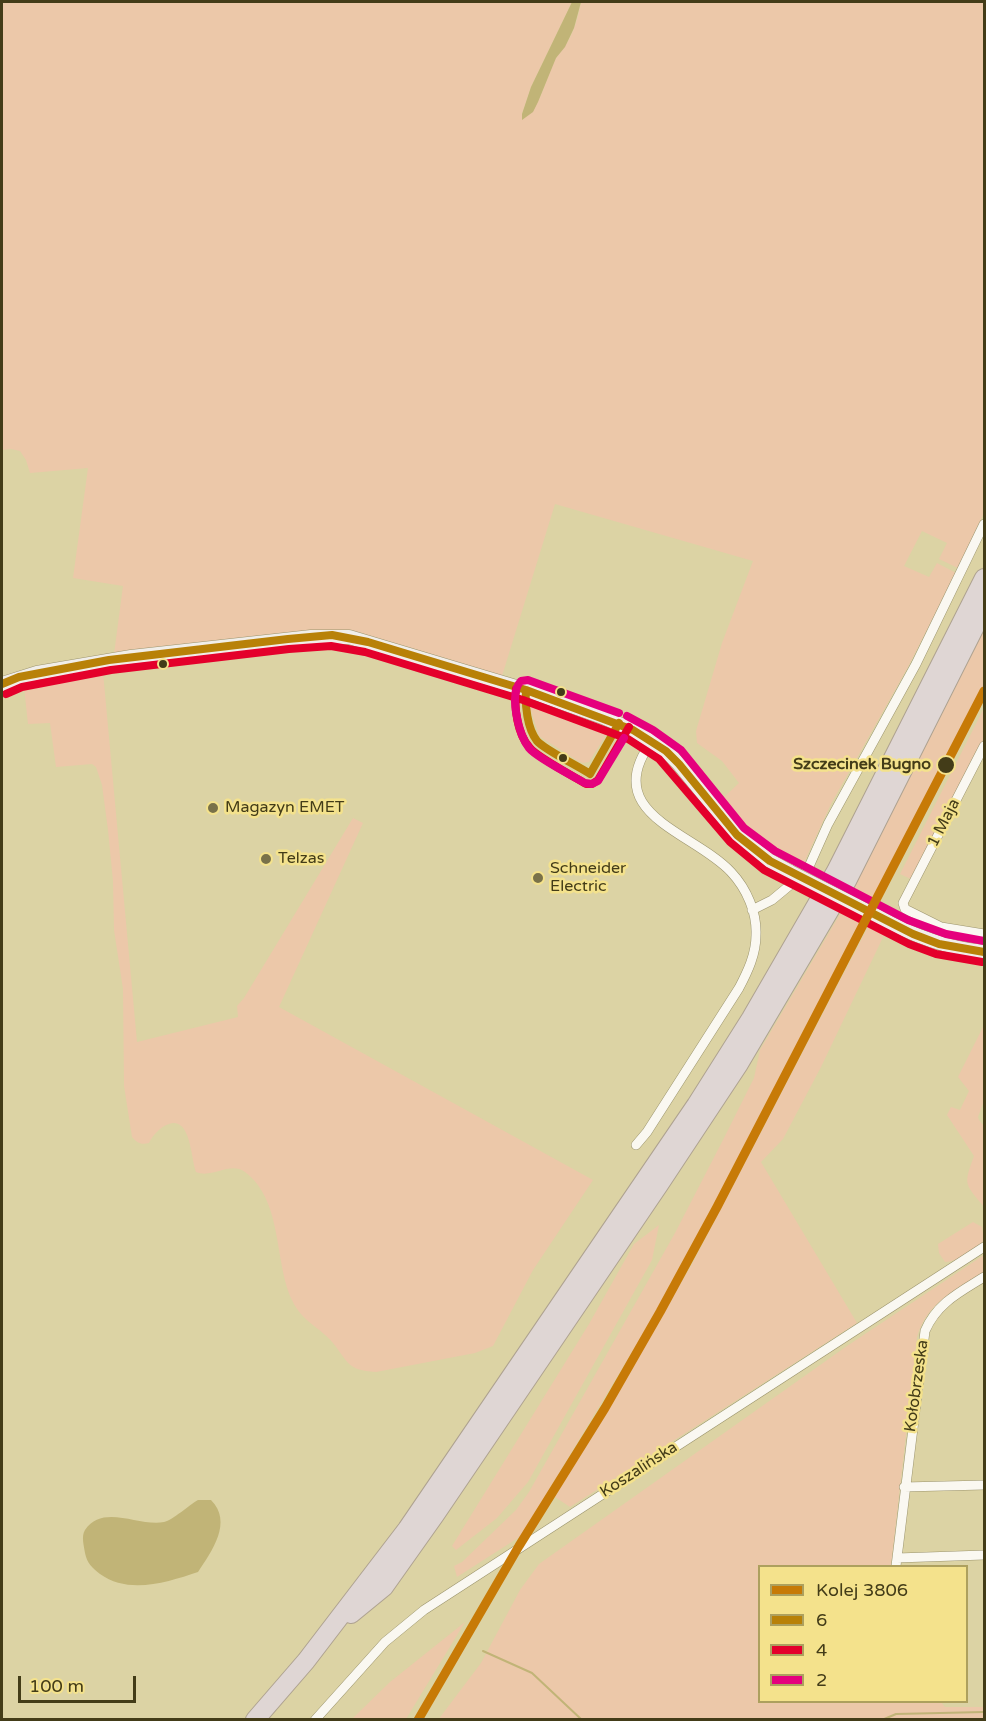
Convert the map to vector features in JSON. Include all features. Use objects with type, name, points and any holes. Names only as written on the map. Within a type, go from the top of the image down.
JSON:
[{"type":"highway","points":[[255,1719],[328,1633],[407,1529],[696,1105],[801,933],[864,819],[984,578]]},
{"type":"highway","points":[[328,1633],[384,1587],[633,1224],[750,1045],[847,881],[984,609]]},
{"type":"street","points":[[752,910],[772,900],[807,871],[828,824],[916,664],[984,524]]},
{"type":"street","points":[[2,684],[19,677],[109,660],[311,636],[341,636],[368,642],[561,702],[619,723],[666,751],[692,777],[737,835],[770,861],[913,934],[939,944],[984,952]]},
{"type":"street","points":[[636,1145],[647,1132],[740,988],[754,953],[756,936],[752,910],[745,892],[731,871],[711,855],[660,823],[648,812],[640,800],[636,785],[637,768],[643,753],[652,741]]},
{"type":"street","name":"1 Maja","points":[[984,746],[904,900],[903,906],[940,927],[984,934]]},
{"type":"street","name":"Koszalińska","points":[[315,1719],[385,1642],[424,1610],[984,1247]]},
{"type":"street","name":"Kołobrzeska","points":[[984,1276],[945,1302],[935,1312],[925,1331],[896,1562],[984,1555]]},
{"type":"street","points":[[904,1487],[984,1485]]},
{"type":"shaded area","points":[[2,2],[572,2],[531,87],[522,120],[535,106],[556,58],[571,36],[581,2],[984,2],[984,513],[958,568],[939,559],[947,543],[922,531],[904,566],[929,577],[937,563],[956,573],[908,667],[831,804],[801,869],[766,847],[730,811],[721,800],[739,783],[722,761],[697,743],[696,731],[722,643],[753,561],[555,504],[502,676],[369,637],[114,654],[123,586],[73,578],[88,468],[30,473],[20,451],[2,450]]},
{"type":"shaded area","points":[[572,2],[581,2],[574,28],[565,47],[556,58],[533,112],[522,120],[531,87]]},
{"type":"shaded area","points":[[984,626],[984,686],[871,905],[849,893]]},
{"type":"shaded area","points":[[103,672],[137,1042],[238,1017],[237,1006],[353,818],[363,823],[279,1007],[593,1180],[533,1270],[493,1346],[475,1353],[376,1372],[354,1367],[328,1337],[296,1308],[286,1285],[272,1215],[266,1198],[257,1184],[239,1169],[202,1174],[196,1172],[189,1140],[182,1126],[176,1123],[163,1127],[149,1143],[139,1143],[132,1137],[124,1086],[123,989],[114,930],[113,881],[102,785],[96,767],[92,764],[56,767],[50,723],[28,724],[24,687]]},
{"type":"shaded area","points":[[531,698],[606,724],[607,733],[589,762],[578,761],[539,736],[529,704]]},
{"type":"shaded area","points":[[984,708],[984,738],[913,880],[900,874]]},
{"type":"shaded area","points":[[843,909],[863,919],[667,1294],[521,1536],[457,1577],[454,1566],[462,1562],[516,1510],[529,1492],[675,1233],[754,1078],[760,1050]]},
{"type":"shaded area","points":[[870,923],[886,931],[821,1067],[783,1139],[761,1162],[857,1323],[570,1507],[555,1497],[692,1264]]},
{"type":"shaded area","points":[[984,1025],[984,1101],[978,1117],[984,1126],[984,1207],[973,1193],[967,1179],[974,1156],[947,1115],[951,1107],[960,1110],[969,1091],[958,1077]]},
{"type":"shaded area","points":[[973,1222],[982,1227],[984,1240],[966,1254],[945,1262],[939,1253],[938,1244]]},
{"type":"shaded area","points":[[659,1225],[652,1260],[528,1482],[497,1518],[456,1550],[452,1546],[589,1324],[634,1244]]},
{"type":"shaded area","points":[[984,1255],[984,1272],[953,1291],[935,1306],[917,1337],[891,1565],[758,1565],[758,1703],[942,1703],[945,1707],[984,1707],[984,1719],[438,1720],[481,1663],[520,1590],[539,1564],[847,1346]]},
{"type":"shaded area","points":[[198,1500],[211,1500],[220,1518],[220,1527],[214,1546],[198,1572],[149,1585],[123,1584],[97,1572],[89,1562],[85,1553],[83,1535],[93,1522],[111,1517],[154,1523],[164,1522]]},
{"type":"shaded area","points":[[465,1622],[406,1719],[352,1719],[390,1682]]},
{"type":"waterway","points":[[483,1651],[532,1673],[582,1720]]},
{"type":"waterway","points":[[882,1720],[896,1714],[984,1712]]},
{"type":"rail line","name":"3806","points":[[418,1720],[519,1546],[605,1408],[660,1312],[717,1207],[984,691]]},
{"type":"transit line","name":"6","points":[[2,684],[19,677],[109,660],[288,639],[332,635],[368,642],[526,690],[633,730],[666,751],[737,835],[770,861],[913,934],[939,944],[984,952]]},
{"type":"transit line","name":"4","points":[[6,694],[22,687],[111,670],[289,649],[331,646],[365,652],[523,700],[628,739],[659,759],[730,842],[764,870],[909,944],[936,954],[982,962]]},
{"type":"transit line","name":"2","points":[[619,713],[528,680],[521,681],[515,695],[516,714],[529,748],[547,762],[585,783],[592,784],[598,781],[624,738]]},
{"type":"transit line","name":"4","points":[[516,689],[517,720],[522,736],[530,748],[586,784],[592,784],[598,780],[629,727]]},
{"type":"transit line","name":"6","points":[[526,690],[527,716],[537,741],[590,774],[619,723]]},
{"type":"transit line","name":"2","points":[[627,716],[653,730],[681,750],[744,828],[775,851],[908,920],[946,934],[984,941]]},
{"type":"place","name":"Szczecinek Bugno","points":[[946,765]]},
{"type":"place","name":"Magazyn EMET","points":[[213,808]]},
{"type":"place","name":"Telzas","points":[[266,859]]},
{"type":"place","name":"Schneider Electric","points":[[538,878]]}]
